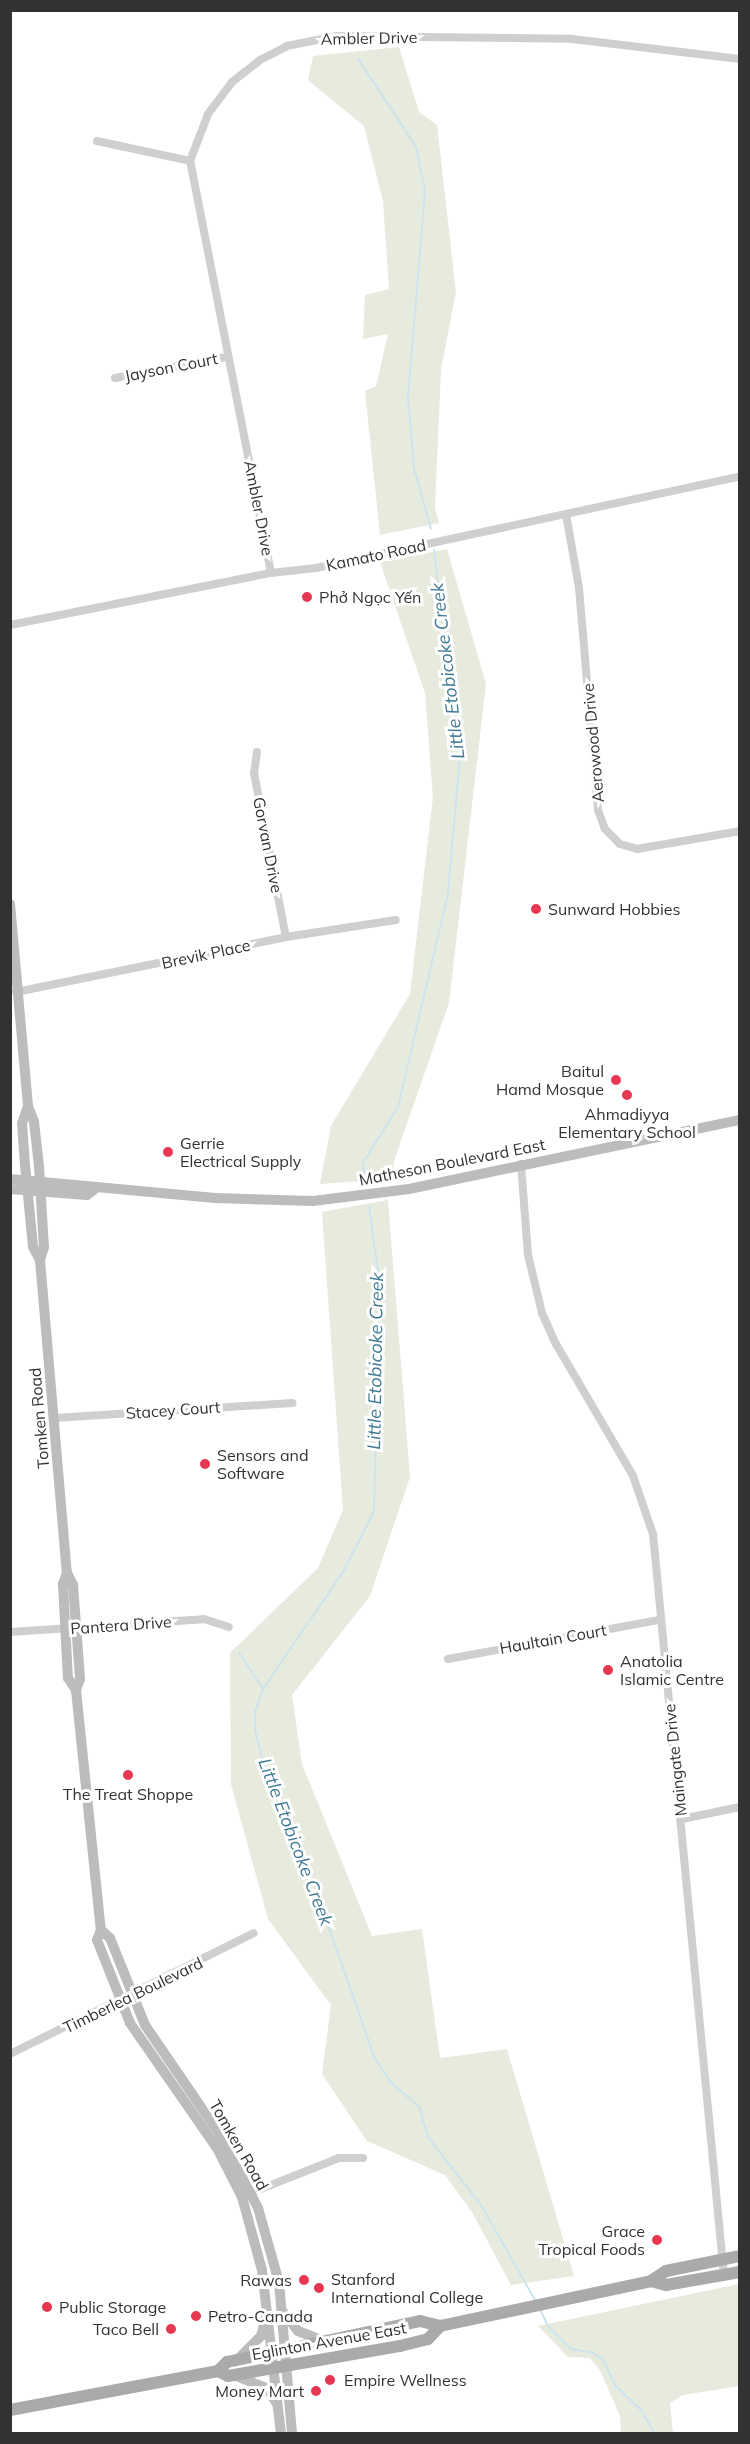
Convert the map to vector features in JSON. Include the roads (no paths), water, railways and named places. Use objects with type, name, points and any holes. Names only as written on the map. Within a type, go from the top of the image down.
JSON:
[{"type":"main road","name":"Tomken Road","points":[[10,904],[16,992],[28,1106],[34,1122],[40,1180],[44,1247],[40,1260],[67,1573],[63,1584],[71,1629],[68,1678],[76,1690],[101,1930],[97,1940],[118,1999],[138,2036],[217,2148],[247,2195],[268,2308],[280,2352]]},
{"type":"main road","name":"Tomken Road","points":[[28,1106],[22,1123],[26,1185],[33,1247],[40,1260]]},
{"type":"main road","name":"Matheson Boulevard East","points":[[10,1189],[40,1180],[88,1184],[95,1189],[313,1201],[409,1189],[740,1120]]},
{"type":"main road","name":"Matheson Boulevard East","points":[[10,1179],[40,1192],[87,1195],[95,1189]]},
{"type":"main road","name":"Tomken Road","points":[[101,1930],[110,1938],[130,1994],[158,2047],[220,2135],[274,2258],[282,2309],[281,2368],[292,2433]]},
{"type":"main road","name":"Eglinton Avenue East","points":[[218,2371],[227,2362],[420,2321],[440,2326],[545,2301],[651,2281],[666,2271],[740,2256]]},
{"type":"main road","name":"Eglinton Avenue East","points":[[651,2281],[666,2286],[740,2272]]},
{"type":"main road","points":[[238,2360],[261,2336],[268,2308]]},
{"type":"main road","points":[[282,2309],[298,2331],[327,2342]]},
{"type":"main road","name":"Eglinton Avenue East","points":[[10,2410],[218,2371],[234,2375],[281,2368],[428,2339],[440,2326]]},
{"type":"main road","name":"Tomken Road","points":[[281,2368],[278,2405],[281,2433]]},
{"type":"main road","points":[[234,2375],[268,2390],[278,2405]]},
{"type":"street","name":"Ambler Drive","points":[[271,573],[226,357],[190,161],[208,114],[232,82],[276,51],[314,39],[337,36],[572,39],[740,59]]},
{"type":"street","points":[[97,141],[190,161]]},
{"type":"street","name":"Jayson Court","points":[[115,378],[226,357]]},
{"type":"street","name":"Kamato Road","points":[[10,625],[271,573],[316,568],[740,477]]},
{"type":"street","name":"Aerowood Drive","points":[[566,514],[579,588],[596,790],[604,829],[620,844],[637,849],[740,831]]},
{"type":"street","name":"Gorvan Drive","points":[[257,752],[254,773],[286,937]]},
{"type":"street","name":"Brevik Place","points":[[16,992],[286,937],[396,920]]},
{"type":"street","name":"Maingate Drive","points":[[521,1164],[528,1255],[537,1297],[556,1344],[641,1496],[653,1534],[659,1620],[682,1819],[724,2276]]},
{"type":"street","name":"Stacey Court","points":[[54,1418],[293,1403]]},
{"type":"street","name":"Pantera Drive","points":[[10,1632],[204,1618],[229,1627]]},
{"type":"street","name":"Haultain Court","points":[[448,1659],[659,1620]]},
{"type":"street","points":[[682,1819],[740,1808]]},
{"type":"street","name":"Timberlea Boulevard","points":[[10,2054],[254,1933]]},
{"type":"street","points":[[247,2195],[339,2158],[363,2158]]},
{"type":"waterway","name":"Little Etobicoke Creek","points":[[358,59],[416,147],[425,191],[408,398],[414,468],[431,529]]},
{"type":"waterway","name":"Little Etobicoke Creek","points":[[364,1173],[363,1163],[398,1107],[448,893],[460,757],[434,550]]},
{"type":"waterway","name":"Little Etobicoke Creek","points":[[369,1207],[379,1278],[374,1511],[343,1572],[263,1689],[255,1712],[255,1730],[267,1777],[292,1822],[374,2056],[390,2082],[419,2106],[428,2137],[481,2205],[536,2302]]},
{"type":"waterway","points":[[239,1653],[263,1689]]},
{"type":"waterway","name":"Little Etobicoke Creek","points":[[540,2309],[548,2326],[571,2349],[593,2353],[603,2360],[615,2385],[641,2410],[655,2434]]},
{"type":"place","name":"Phở Ngọc Yến","points":[[307,597]]},
{"type":"place","name":"Sunward Hobbies","points":[[536,909]]},
{"type":"place","name":"Baitul Hamd Mosque","points":[[616,1080]]},
{"type":"place","name":"Ahmadiyya Elementary School","points":[[627,1095]]},
{"type":"place","name":"Gerrie Electrical Supply","points":[[168,1152]]},
{"type":"place","name":"Sensors and Software","points":[[205,1464]]},
{"type":"place","name":"Anatolia Islamic Centre","points":[[608,1670]]},
{"type":"place","name":"The Treat Shoppe","points":[[128,1775]]},
{"type":"place","name":"Grace Tropical Foods","points":[[657,2240]]},
{"type":"place","name":"Rawas","points":[[304,2280]]},
{"type":"place","name":"Stanford International College","points":[[319,2288]]},
{"type":"place","name":"Public Storage","points":[[47,2307]]},
{"type":"place","name":"Petro-Canada","points":[[196,2316]]},
{"type":"place","name":"Taco Bell","points":[[171,2329]]},
{"type":"place","name":"Empire Wellness","points":[[330,2380]]},
{"type":"place","name":"Money Mart","points":[[316,2391]]}]
